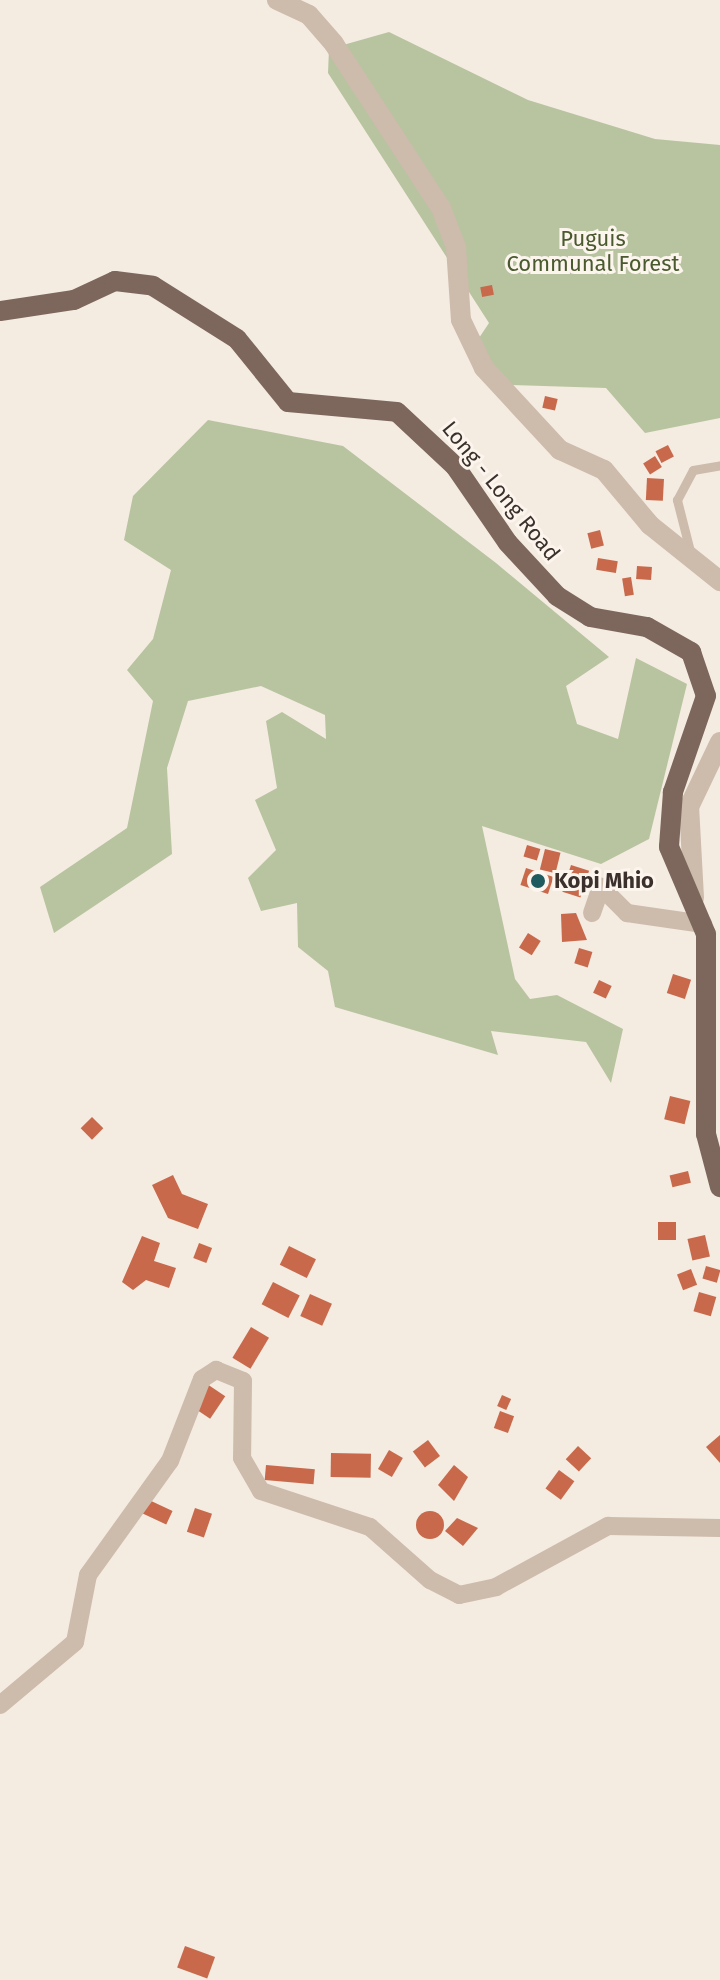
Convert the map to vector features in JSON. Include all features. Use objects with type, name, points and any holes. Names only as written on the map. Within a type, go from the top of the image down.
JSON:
[{"type":"main road","name":"Long - Long Road","points":[[0,311],[74,300],[115,281],[153,286],[237,339],[288,402],[397,412],[455,466],[508,543],[557,596],[590,617],[647,627],[691,652],[706,696],[668,820],[677,871],[695,902],[703,924],[706,1134],[720,1187]]},
{"type":"street","points":[[277,0],[309,15],[334,44],[441,208],[456,247],[461,320],[484,368],[560,450],[604,470],[650,525],[690,551],[720,581]]},
{"type":"street","points":[[695,902],[689,807],[720,742]]},
{"type":"street","points":[[592,913],[601,887],[627,913],[703,924]]},
{"type":"street","points":[[0,1705],[75,1642],[88,1575],[170,1461],[202,1379],[216,1370],[243,1381],[242,1458],[261,1491],[370,1527],[430,1580],[459,1595],[496,1587],[608,1526],[720,1528]]},
{"type":"lane","points":[[690,551],[677,500],[693,470],[720,465]]},
{"type":"green space","name":"Puguis Communal Forest","points":[[389,32],[528,100],[655,139],[720,145],[720,418],[645,433],[606,388],[512,385],[473,347],[489,323],[328,73],[329,49]]},
{"type":"green space","points":[[208,420],[343,446],[496,563],[609,657],[566,686],[577,724],[618,739],[636,658],[687,684],[649,839],[601,864],[482,826],[515,979],[530,999],[557,995],[623,1029],[611,1083],[586,1042],[491,1031],[498,1055],[335,1007],[328,971],[298,947],[297,903],[261,911],[248,878],[276,850],[255,800],[277,788],[266,721],[282,712],[326,739],[325,715],[261,686],[188,701],[167,768],[172,854],[54,933],[40,887],[127,828],[153,701],[127,670],[153,639],[171,570],[124,540],[133,496]]},
{"type":"building","points":[[492,285],[494,295],[482,297],[480,287]]},
{"type":"building","points":[[545,396],[558,399],[555,411],[542,408]]},
{"type":"building","points":[[668,445],[674,457],[661,463],[656,451]]},
{"type":"building","points":[[655,456],[662,467],[650,474],[643,463]]},
{"type":"building","points":[[647,478],[664,479],[663,501],[646,500]]},
{"type":"building","points":[[600,530],[604,546],[591,549],[587,533]]},
{"type":"building","points":[[598,558],[618,561],[616,573],[596,570]]},
{"type":"building","points":[[637,566],[652,567],[651,580],[636,579]]},
{"type":"building","points":[[631,577],[634,595],[625,596],[622,578]]},
{"type":"building","points":[[527,845],[540,849],[537,861],[523,856]]},
{"type":"building","points":[[545,849],[561,853],[555,873],[540,869]]},
{"type":"building","points":[[571,865],[589,871],[580,898],[562,892]]},
{"type":"building","name":"Kopi Mhio","points":[[526,868],[554,877],[548,894],[520,885]]},
{"type":"building","points":[[576,913],[587,940],[562,942],[561,914]]},
{"type":"building","points":[[528,933],[541,941],[532,955],[519,947]]},
{"type":"building","points":[[579,948],[592,952],[588,967],[574,963]]},
{"type":"building","points":[[673,974],[691,980],[685,999],[667,993]]},
{"type":"building","points":[[599,980],[612,986],[606,999],[593,993]]},
{"type":"building","points":[[670,1096],[690,1101],[685,1124],[664,1119]]},
{"type":"building","points":[[92,1117],[103,1128],[92,1140],[81,1128]]},
{"type":"building","points":[[688,1171],[691,1183],[672,1187],[670,1176]]},
{"type":"building","points":[[173,1175],[182,1194],[208,1204],[198,1229],[168,1218],[152,1185]]},
{"type":"building","points":[[658,1222],[676,1222],[676,1240],[658,1240]]},
{"type":"building","points":[[705,1235],[710,1256],[692,1260],[687,1239]]},
{"type":"building","points":[[142,1236],[160,1243],[154,1261],[176,1268],[169,1288],[146,1280],[133,1290],[122,1282]]},
{"type":"building","points":[[199,1243],[212,1248],[206,1263],[193,1258]]},
{"type":"building","points":[[289,1246],[316,1259],[307,1278],[280,1265]]},
{"type":"building","points":[[706,1266],[720,1270],[717,1283],[702,1278]]},
{"type":"building","points":[[691,1269],[697,1285],[683,1290],[677,1274]]},
{"type":"building","points":[[273,1282],[300,1296],[288,1318],[262,1304]]},
{"type":"building","points":[[699,1292],[716,1297],[711,1316],[693,1311]]},
{"type":"building","points":[[310,1294],[332,1304],[322,1326],[300,1316]]},
{"type":"building","points":[[251,1327],[269,1338],[250,1369],[232,1358]]},
{"type":"building","points":[[207,1384],[225,1396],[210,1419],[192,1406]]},
{"type":"building","points":[[502,1395],[511,1399],[506,1410],[497,1406]]},
{"type":"building","points":[[500,1411],[514,1416],[508,1433],[494,1428]]},
{"type":"building","points":[[720,1435],[720,1463],[706,1447]]},
{"type":"building","points":[[428,1440],[440,1456],[425,1467],[413,1451]]},
{"type":"building","points":[[578,1446],[591,1458],[579,1471],[566,1459]]},
{"type":"building","points":[[389,1450],[403,1458],[392,1477],[378,1469]]},
{"type":"building","points":[[331,1453],[371,1454],[371,1478],[331,1477]]},
{"type":"building","points":[[266,1465],[315,1469],[314,1484],[265,1480]]},
{"type":"building","points":[[454,1465],[468,1477],[454,1501],[438,1485]]},
{"type":"building","points":[[559,1470],[574,1481],[561,1500],[545,1489]]},
{"type":"building","points":[[149,1500],[173,1511],[166,1525],[143,1514]]},
{"type":"building","points":[[195,1508],[212,1514],[204,1537],[187,1532]]},
{"type":"building","points":[[430,1511],[440,1515],[444,1525],[440,1535],[430,1539],[420,1535],[416,1525],[420,1515]]},
{"type":"building","points":[[457,1518],[478,1528],[463,1546],[445,1531]]},
{"type":"building","points":[[185,1946],[215,1957],[207,1979],[177,1968]]},
{"type":"place","name":"Kopi Mhio","points":[[538,881]]}]
